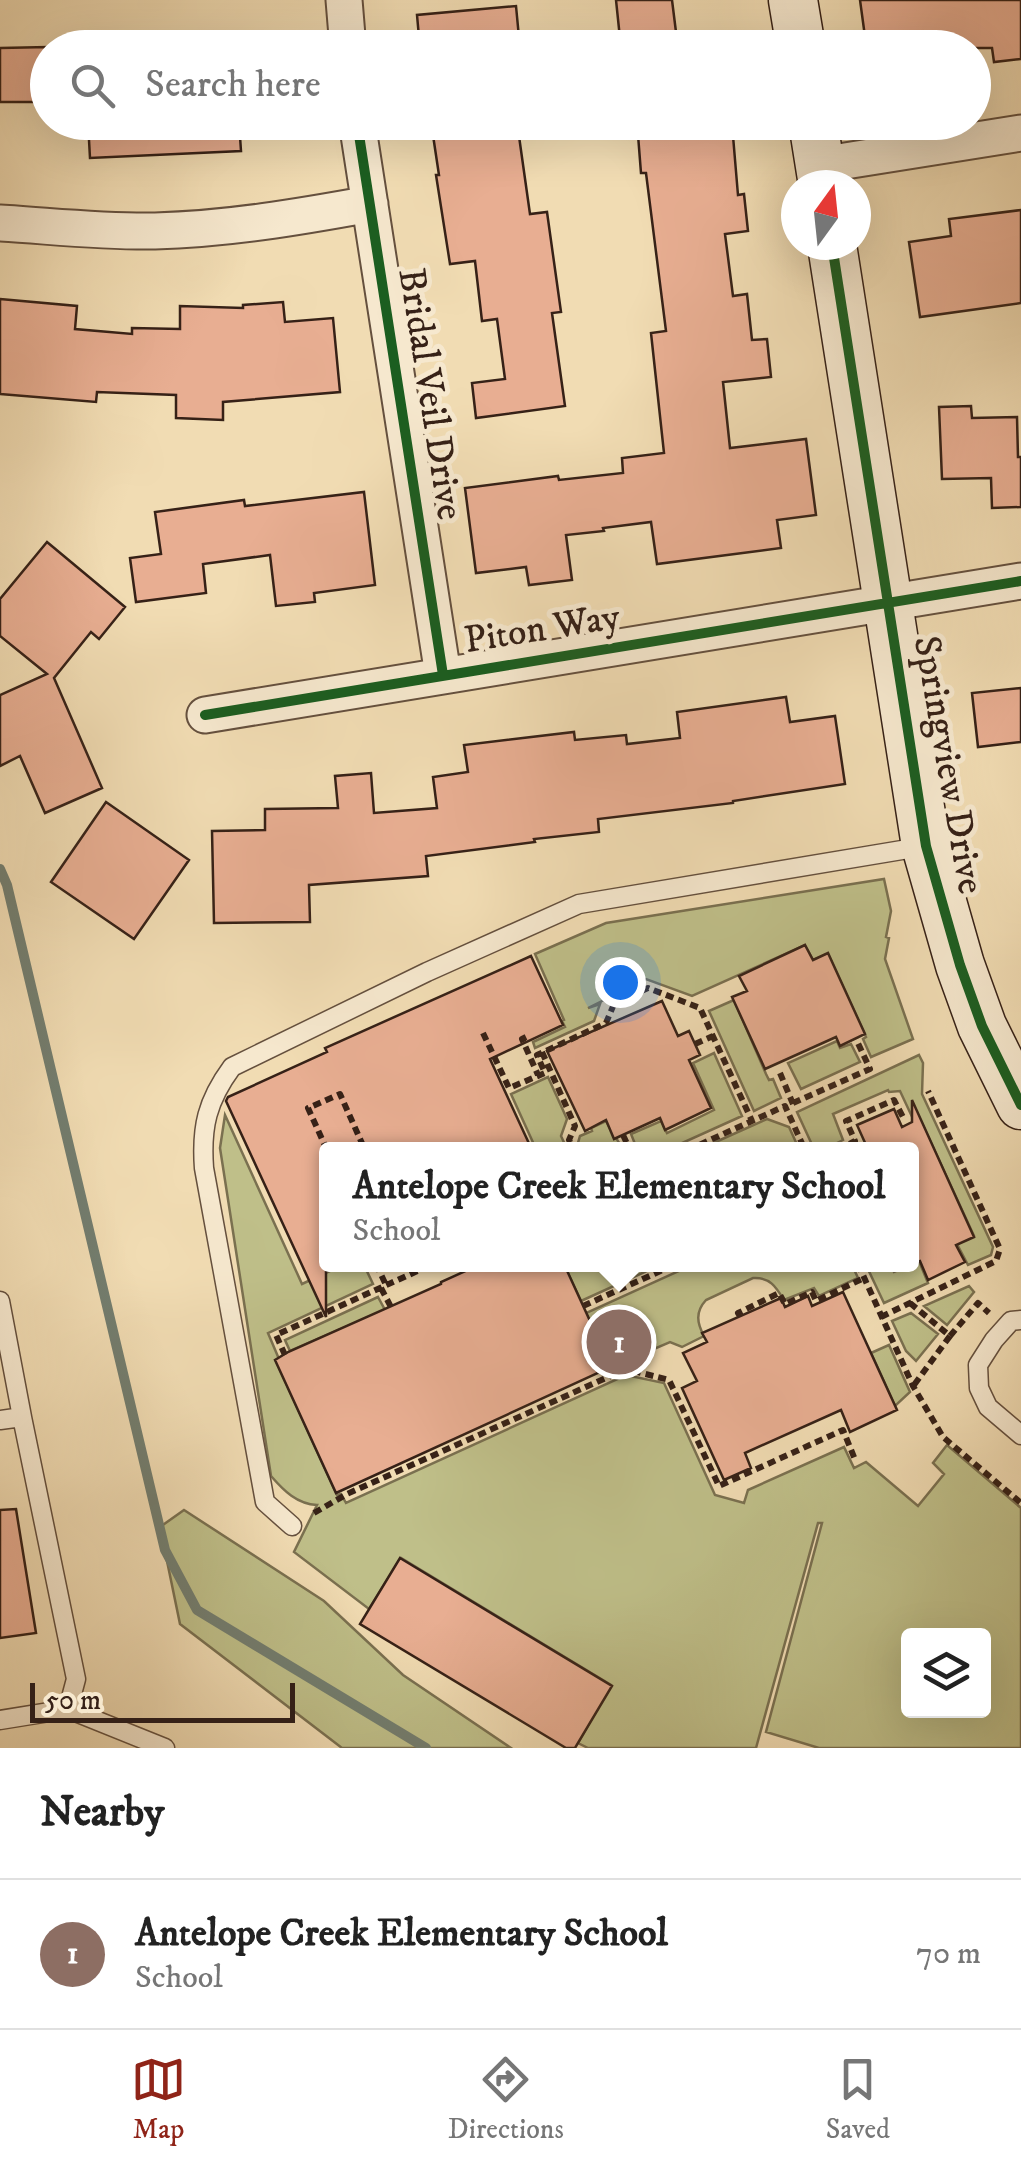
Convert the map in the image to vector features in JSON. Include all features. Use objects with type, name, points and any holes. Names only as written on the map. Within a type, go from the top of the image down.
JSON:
[{"type":"street","points":[[344,0],[346,30]]},
{"type":"street","points":[[793,0],[798,30]]},
{"type":"street","points":[[991,137],[1021,133]]},
{"type":"street","name":"Bridal Veil Drive","points":[[359,140],[443,676]]},
{"type":"street","points":[[818,158],[964,140]]},
{"type":"street","points":[[0,223],[154,231],[224,227],[370,204]]},
{"type":"street","name":"Springview Drive","points":[[834,260],[926,846],[960,966],[982,1026],[1021,1105]]},
{"type":"street","name":"Piton Way","points":[[205,715],[1021,581]]},
{"type":"lane","points":[[292,1526],[265,1502],[204,1168],[202,1138],[208,1110],[232,1067],[427,972],[579,904],[926,846]]},
{"type":"lane","points":[[0,1301],[76,1679],[68,1708]]},
{"type":"lane","points":[[1021,1320],[1011,1321],[978,1364],[979,1388],[988,1407],[1021,1435]]},
{"type":"lane","points":[[0,1420],[22,1417]]},
{"type":"lane","points":[[0,1720],[68,1708],[166,1748]]},
{"type":"path","points":[[483,1033],[509,1088],[545,1072],[537,1055],[606,1024],[614,1004],[648,988],[700,1008],[752,1121]]},
{"type":"path","points":[[695,1044],[713,1036]]},
{"type":"path","points":[[526,1037],[522,1039],[538,1075]]},
{"type":"path","points":[[706,1142],[870,1069],[856,1039]]},
{"type":"path","points":[[542,1052],[574,1126],[570,1142]]},
{"type":"path","points":[[780,1073],[802,1142]]},
{"type":"path","points":[[882,1317],[996,1262],[1000,1248],[928,1091]]},
{"type":"path","points":[[323,1142],[308,1108],[340,1094],[361,1142]]},
{"type":"path","points":[[853,1142],[846,1121],[874,1114],[894,1100],[903,1117]]},
{"type":"path","points":[[623,1135],[626,1142]]},
{"type":"path","points":[[947,1270],[954,1282]]},
{"type":"path","points":[[379,1272],[391,1307]]},
{"type":"path","points":[[285,1356],[276,1335],[416,1272]]},
{"type":"path","points":[[583,1306],[658,1272]]},
{"type":"path","points":[[861,1272],[913,1386],[943,1437],[1021,1502]]},
{"type":"path","points":[[740,1316],[738,1313],[779,1293],[785,1304],[812,1292],[816,1300],[864,1278]]},
{"type":"path","points":[[910,1303],[950,1336],[913,1386]]},
{"type":"path","points":[[292,1526],[347,1494],[626,1369],[670,1380],[719,1486],[843,1430],[856,1462]]},
{"type":"green space","points":[[884,879],[891,911],[885,959],[913,1039],[871,1057],[863,1039],[866,1037],[828,954],[813,960],[805,945],[692,996],[646,979],[588,1008],[600,1004],[594,1021],[535,1048],[533,1042],[565,1027],[535,954],[606,923]]},
{"type":"green space","points":[[734,1000],[766,1074],[769,1080],[773,1079],[781,1098],[754,1111],[709,1011]]},
{"type":"green space","points":[[837,1041],[840,1048],[851,1044],[860,1062],[801,1089],[788,1063]]},
{"type":"green space","points":[[714,1053],[742,1116],[684,1142],[634,1142],[631,1134],[661,1121],[667,1133],[714,1110],[693,1063]]},
{"type":"green space","points":[[919,1055],[923,1063],[922,1094],[993,1247],[991,1255],[968,1265],[957,1244],[974,1236],[920,1119],[914,1121],[900,1091],[888,1090],[833,1114],[843,1140],[839,1142],[811,1142],[797,1112]]},
{"type":"green space","points":[[548,1077],[567,1119],[561,1136],[564,1142],[533,1142],[511,1094]]},
{"type":"green space","points":[[225,1115],[302,1284],[328,1272],[367,1272],[373,1284],[268,1333],[279,1359],[276,1361],[336,1493],[346,1503],[626,1375],[664,1383],[715,1495],[744,1503],[748,1490],[844,1447],[854,1468],[866,1462],[918,1506],[944,1474],[933,1463],[947,1445],[1021,1508],[1021,1748],[819,1748],[766,1732],[822,1523],[818,1523],[756,1748],[588,1748],[578,1743],[611,1685],[401,1558],[369,1609],[294,1552],[317,1505],[291,1496],[271,1476],[220,1148]]},
{"type":"green space","points":[[767,1119],[789,1127],[796,1142],[716,1142]]},
{"type":"green space","points":[[606,1121],[619,1142],[578,1142],[591,1128]]},
{"type":"green space","points":[[919,1261],[928,1283],[884,1303],[869,1272],[919,1272]]},
{"type":"green space","points":[[567,1272],[645,1272],[581,1301]]},
{"type":"green space","points":[[677,1272],[855,1272],[858,1278],[819,1296],[814,1288],[784,1300],[768,1281],[753,1278],[706,1300],[698,1318],[704,1336],[682,1347],[670,1342],[614,1366],[609,1363],[586,1313]]},
{"type":"green space","points":[[969,1286],[974,1292],[947,1325],[924,1306]]},
{"type":"green space","points":[[378,1297],[385,1310],[290,1351],[285,1340]]},
{"type":"green space","points":[[911,1313],[938,1334],[916,1361],[906,1351],[892,1321]]},
{"type":"green space","points":[[889,1345],[910,1392],[895,1406],[871,1353]]},
{"type":"green space","points":[[184,1510],[324,1601],[403,1675],[511,1748],[342,1748],[180,1624],[160,1527]]},
{"type":"building","points":[[616,0],[672,0],[676,30],[619,30]]},
{"type":"building","points":[[860,0],[1021,0],[1021,59],[994,62],[991,30],[864,30]]},
{"type":"building","points":[[516,6],[518,30],[418,30],[417,15]]},
{"type":"building","points":[[30,47],[30,102],[0,102],[0,48]]},
{"type":"building","points":[[89,140],[240,140],[241,151],[90,158]]},
{"type":"building","points":[[434,140],[520,140],[530,214],[547,212],[561,312],[552,313],[565,406],[476,418],[472,383],[505,379],[497,319],[482,321],[475,261],[450,264]]},
{"type":"building","points":[[638,140],[733,140],[738,195],[744,194],[748,231],[725,234],[733,296],[747,294],[752,340],[767,339],[771,377],[723,382],[730,448],[806,439],[816,515],[777,520],[781,548],[657,564],[651,522],[566,535],[572,580],[529,585],[526,567],[476,573],[465,488],[558,476],[559,480],[623,473],[622,458],[664,453],[651,333],[666,331],[646,173],[641,173]]},
{"type":"building","points":[[1021,210],[1021,303],[920,317],[909,242],[951,236],[949,219]]},
{"type":"building","points":[[0,299],[77,306],[75,329],[132,334],[132,328],[180,329],[180,306],[243,308],[283,302],[285,322],[333,318],[340,392],[223,402],[223,420],[176,418],[176,395],[97,392],[96,402],[0,394]]},
{"type":"building","points":[[971,406],[972,418],[1017,417],[1021,507],[992,508],[991,478],[942,479],[939,407]]},
{"type":"building","points":[[364,492],[375,585],[314,593],[315,602],[276,606],[270,555],[203,564],[206,593],[136,602],[130,558],[161,554],[155,512],[244,500],[245,506]]},
{"type":"building","points":[[47,542],[125,607],[99,639],[91,632],[54,678],[102,788],[45,813],[20,756],[0,766],[0,695],[47,674],[0,636],[0,599]]},
{"type":"building","points":[[1021,688],[1021,742],[978,747],[972,693]]},
{"type":"building","points":[[786,697],[790,722],[835,716],[845,784],[733,803],[598,819],[599,832],[426,856],[428,876],[309,885],[310,922],[214,923],[212,831],[265,830],[265,809],[338,808],[335,776],[371,773],[374,813],[437,808],[433,777],[468,772],[464,745],[574,732],[575,740],[626,735],[627,744],[680,738],[677,712]]},
{"type":"building","points":[[106,802],[189,860],[134,939],[51,882]]},
{"type":"building","points":[[805,945],[813,960],[828,953],[865,1034],[840,1046],[836,1037],[765,1069],[732,997],[747,991],[739,976]]},
{"type":"building","points":[[531,956],[563,1025],[490,1059],[528,1142],[319,1142],[319,1272],[326,1272],[326,1317],[226,1101],[327,1052],[325,1048]]},
{"type":"building","points":[[662,1001],[678,1036],[689,1031],[700,1055],[689,1060],[711,1108],[665,1130],[660,1118],[614,1139],[606,1120],[585,1131],[547,1051]]},
{"type":"building","points":[[912,1100],[974,1237],[956,1245],[965,1262],[928,1280],[919,1261],[919,1142],[865,1142],[857,1125],[894,1109],[902,1127],[912,1122]]},
{"type":"building","points":[[463,1272],[568,1272],[611,1367],[336,1493],[275,1360]]},
{"type":"building","points":[[843,1292],[897,1410],[850,1432],[841,1410],[745,1453],[751,1468],[724,1480],[682,1388],[697,1381],[683,1353],[707,1342],[702,1333],[781,1298],[785,1307],[808,1296],[812,1306]]},
{"type":"building","points":[[16,1509],[36,1633],[0,1638],[0,1510]]},
{"type":"building","points":[[400,1558],[612,1686],[575,1748],[566,1748],[360,1624]]},
{"type":"waterway","points":[[0,869],[7,885],[165,1550],[197,1610],[426,1748]]},
{"type":"cycle path","points":[[360,140],[443,675]]},
{"type":"cycle path","points":[[834,260],[926,846],[982,1026],[1021,1105]]},
{"type":"cycle path","points":[[205,715],[1021,581]]},
{"type":"place","name":"Antelope Creek Elementary School","points":[[619,1342]]}]
